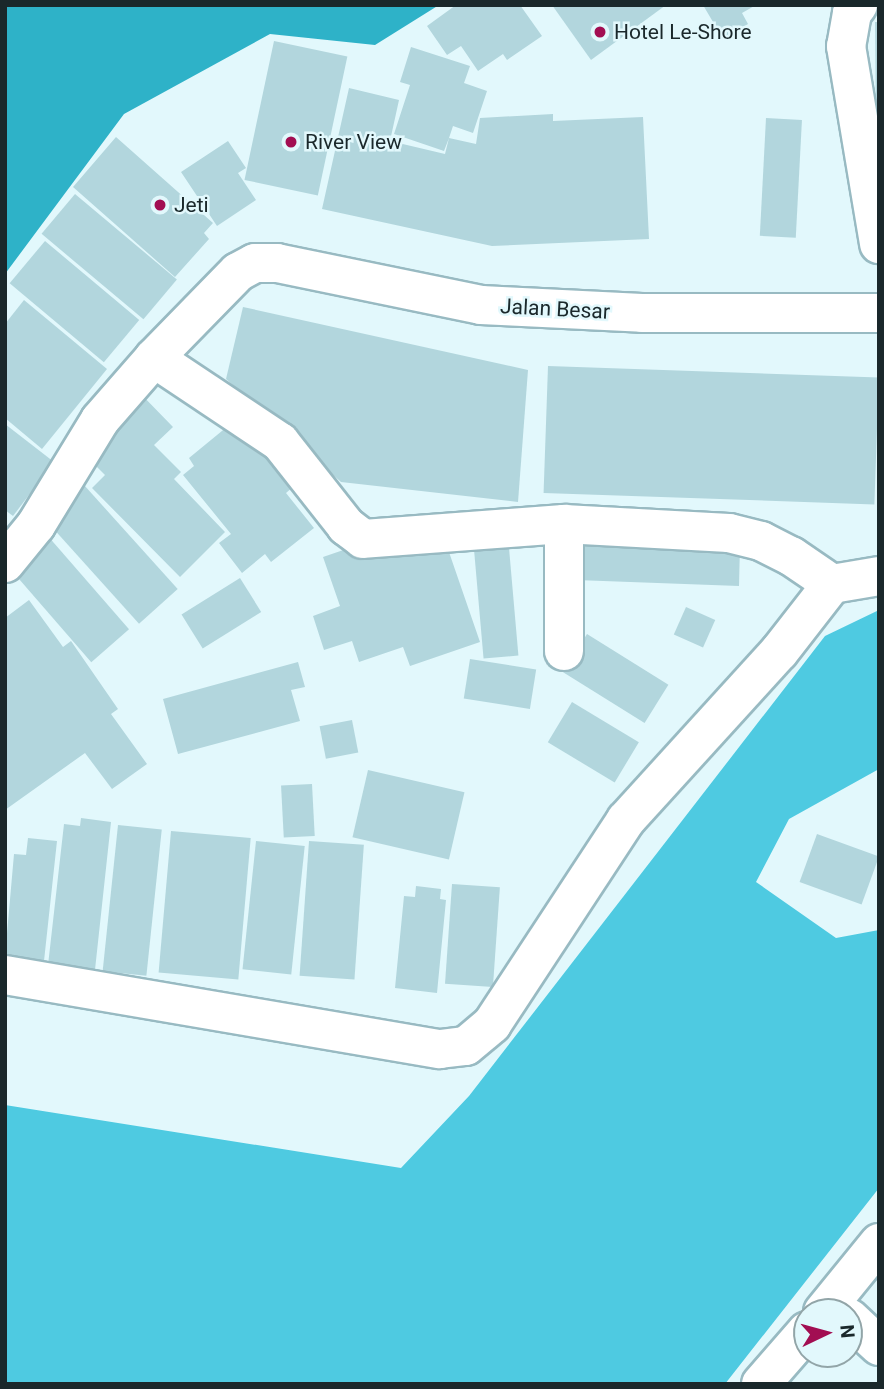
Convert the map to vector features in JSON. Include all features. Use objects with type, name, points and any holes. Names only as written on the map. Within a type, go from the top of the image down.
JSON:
[{"type":"street","points":[[859,5],[852,13],[846,46],[879,244]]},
{"type":"street","name":"Jalan Besar","points":[[154,358],[238,272],[255,263],[276,263],[481,305],[642,313],[879,313]]},
{"type":"street","points":[[5,563],[36,525],[100,421],[154,358],[280,443],[346,526],[363,539],[564,524],[729,533],[761,541],[791,556],[832,584]]},
{"type":"street","points":[[564,524],[564,650]]},
{"type":"street","points":[[5,975],[440,1049],[466,1046],[492,1024],[626,820],[779,652],[832,584],[879,576]]},
{"type":"street","points":[[844,1298],[879,1243]]},
{"type":"street","points":[[863,1333],[879,1346]]},
{"type":"street","points":[[761,1384],[793,1347]]},
{"type":"shaded area","points":[[5,5],[439,5],[375,45],[270,34],[124,114],[5,274]]},
{"type":"shaded area","points":[[879,610],[879,769],[789,819],[756,882],[836,938],[879,930],[879,1188],[725,1384],[5,1384],[5,1105],[401,1168],[469,1096],[825,636]]},
{"type":"building","points":[[456,5],[520,5],[542,36],[507,60],[503,54],[478,71],[461,46],[447,55],[427,26]]},
{"type":"building","name":"Hotel Le-Shore","points":[[552,5],[666,5],[591,60]]},
{"type":"building","points":[[703,5],[756,5],[742,13],[748,24],[723,39]]},
{"type":"building","points":[[875,22],[879,22],[879,123],[876,123]]},
{"type":"building","points":[[274,41],[347,57],[318,195],[244,180]]},
{"type":"building","points":[[411,47],[470,66],[464,83],[487,91],[473,133],[453,126],[444,151],[394,134],[410,85],[400,82]]},
{"type":"building","points":[[349,88],[399,100],[390,141],[445,154],[449,138],[476,144],[480,118],[553,114],[553,121],[643,117],[649,239],[492,246],[322,209]]},
{"type":"building","points":[[766,118],[802,120],[796,238],[760,236]]},
{"type":"building","points":[[116,137],[213,223],[204,233],[209,239],[175,277],[73,187]]},
{"type":"building","points":[[228,141],[246,168],[238,173],[256,200],[217,226],[181,172]]},
{"type":"building","points":[[75,194],[177,279],[143,319],[42,234]]},
{"type":"building","points":[[45,241],[139,320],[104,362],[10,283]]},
{"type":"building","points":[[24,300],[107,369],[42,449],[5,418],[5,324]]},
{"type":"building","points":[[243,307],[528,370],[518,502],[341,482],[226,379]]},
{"type":"building","points":[[548,366],[879,378],[874,504],[544,493]]},
{"type":"building","points":[[137,390],[173,427],[154,445],[181,472],[174,479],[225,532],[180,577],[92,488],[105,475],[87,457]]},
{"type":"building","points":[[239,417],[294,486],[286,493],[314,528],[271,562],[265,554],[242,573],[219,543],[231,534],[183,475],[194,466],[189,458]]},
{"type":"building","points":[[5,424],[54,462],[13,516],[5,510]]},
{"type":"building","points":[[84,485],[178,589],[139,624],[45,520]]},
{"type":"building","points":[[507,525],[518,656],[484,659],[472,528]]},
{"type":"building","points":[[440,526],[480,642],[410,666],[403,647],[359,662],[352,641],[324,650],[313,616],[340,606],[323,557],[393,533]]},
{"type":"building","points":[[578,526],[740,544],[739,586],[576,580]]},
{"type":"building","points":[[47,535],[129,629],[91,662],[9,568]]},
{"type":"building","points":[[240,578],[261,612],[203,648],[181,615]]},
{"type":"building","points":[[29,600],[63,647],[71,641],[118,709],[111,714],[147,764],[112,789],[85,753],[5,810],[5,618]]},
{"type":"building","points":[[686,607],[715,620],[703,647],[674,634]]},
{"type":"building","points":[[587,634],[668,685],[645,723],[563,672]]},
{"type":"building","points":[[470,659],[536,669],[530,709],[464,699]]},
{"type":"building","points":[[298,662],[305,687],[291,690],[300,721],[178,754],[163,699]]},
{"type":"building","points":[[572,702],[639,742],[615,782],[548,742]]},
{"type":"building","points":[[352,720],[358,752],[326,759],[320,726]]},
{"type":"building","points":[[368,770],[464,792],[449,860],[352,837]]},
{"type":"building","points":[[312,784],[315,836],[284,838],[281,786]]},
{"type":"building","points":[[81,818],[111,822],[94,979],[47,974],[64,824],[80,826]]},
{"type":"building","points":[[118,825],[162,830],[146,976],[103,971]]},
{"type":"building","points":[[171,831],[251,838],[238,979],[159,972]]},
{"type":"building","points":[[817,834],[879,857],[862,904],[800,882]]},
{"type":"building","points":[[28,838],[57,841],[44,961],[5,956],[14,854],[26,855]]},
{"type":"building","points":[[256,841],[305,846],[291,974],[243,969]]},
{"type":"building","points":[[309,841],[364,845],[354,980],[300,976]]},
{"type":"building","points":[[452,884],[500,887],[493,987],[445,984]]},
{"type":"building","points":[[416,886],[441,889],[440,899],[446,900],[437,993],[395,988],[404,896],[415,897]]},
{"type":"place","name":"Hotel Le-Shore","points":[[600,32]]},
{"type":"place","name":"River View","points":[[291,142]]},
{"type":"place","name":"Jeti","points":[[160,205]]}]
